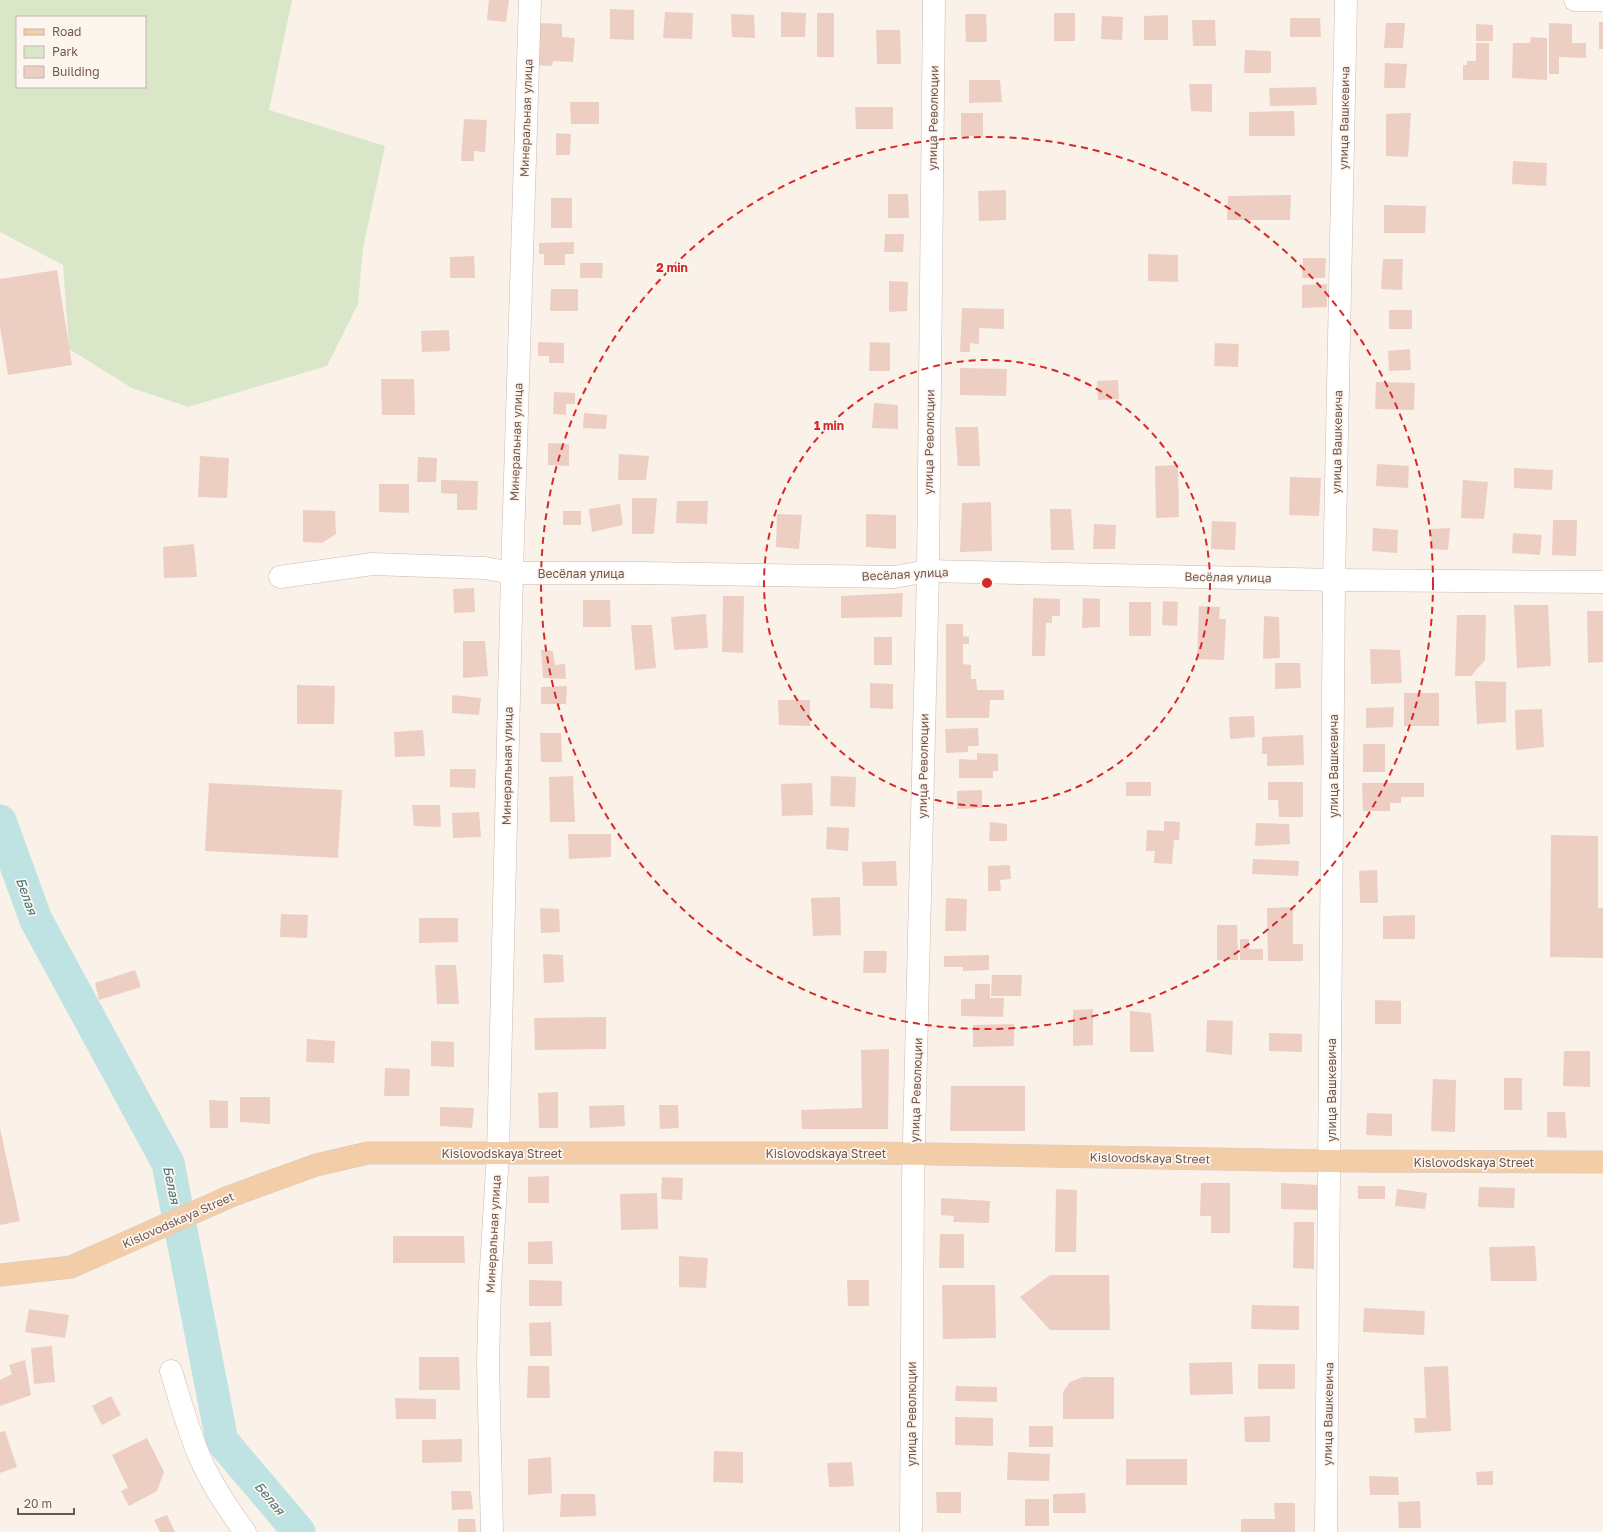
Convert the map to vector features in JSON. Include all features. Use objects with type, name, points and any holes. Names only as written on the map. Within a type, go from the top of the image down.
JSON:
[{"type":"main road","name":"Kislovodskaya Street","points":[[0,1276],[71,1267],[231,1196],[316,1165],[368,1153],[914,1154],[1330,1161],[1603,1162]]},
{"type":"street","name":"Минеральная улица","points":[[492,1532],[488,1362],[490,1285],[498,1153],[512,573],[530,0]]},
{"type":"street","name":"улица Революции","points":[[910,1532],[914,1154],[928,571],[934,0]]},
{"type":"street","name":"улица Вашкевича","points":[[1326,1532],[1334,580],[1346,0]]},
{"type":"street","points":[[1575,0],[1603,0]]},
{"type":"street","name":"Весёлая улица","points":[[280,577],[372,564],[485,568],[512,573],[643,573],[894,577],[928,571],[1334,580],[1603,582]]},
{"type":"street","points":[[171,1371],[184,1414],[201,1459],[224,1504],[245,1532]]},
{"type":"green space","points":[[0,0],[292,0],[269,110],[385,146],[363,248],[358,304],[327,366],[188,407],[132,388],[69,349],[63,265],[0,232]]},
{"type":"building","points":[[489,0],[509,0],[506,22],[487,20]]},
{"type":"building","points":[[610,9],[634,10],[634,40],[610,39]]},
{"type":"building","points":[[665,12],[693,13],[692,39],[663,38]]},
{"type":"building","points":[[781,12],[806,13],[805,37],[781,37]]},
{"type":"building","points":[[817,13],[834,13],[834,57],[817,57]]},
{"type":"building","points":[[1054,13],[1075,13],[1075,41],[1054,41]]},
{"type":"building","points":[[731,14],[754,15],[755,38],[732,37]]},
{"type":"building","points":[[965,14],[986,14],[987,42],[966,42]]},
{"type":"building","points":[[1168,15],[1168,40],[1144,40],[1144,16]]},
{"type":"building","points":[[1102,16],[1123,17],[1122,40],[1101,39]]},
{"type":"building","points":[[1290,18],[1320,18],[1321,37],[1290,37]]},
{"type":"building","points":[[1192,20],[1215,20],[1216,46],[1193,46]]},
{"type":"building","points":[[1599,22],[1603,22],[1603,49],[1599,49]]},
{"type":"building","points":[[537,23],[562,24],[562,37],[575,38],[573,62],[553,61],[552,66],[534,65]]},
{"type":"building","points":[[1386,23],[1405,23],[1403,48],[1384,48]]},
{"type":"building","points":[[1549,23],[1572,24],[1572,43],[1586,43],[1586,58],[1559,57],[1559,74],[1549,74]]},
{"type":"building","points":[[1476,24],[1493,25],[1493,41],[1476,41]]},
{"type":"building","points":[[876,30],[900,30],[901,64],[877,64]]},
{"type":"building","points":[[1531,37],[1547,38],[1547,80],[1512,78],[1513,43],[1530,43]]},
{"type":"building","points":[[1476,43],[1489,43],[1489,80],[1463,80],[1463,65],[1467,65],[1467,61],[1476,61]]},
{"type":"building","points":[[1245,50],[1271,51],[1271,73],[1244,73]]},
{"type":"building","points":[[1385,63],[1407,64],[1405,88],[1384,88]]},
{"type":"building","points":[[969,80],[1000,80],[1002,102],[969,103]]},
{"type":"building","points":[[1189,84],[1212,84],[1212,112],[1191,111]]},
{"type":"building","points":[[1316,87],[1317,105],[1270,106],[1269,88]]},
{"type":"building","points":[[570,102],[599,102],[599,124],[571,124]]},
{"type":"building","points":[[855,107],[893,107],[893,129],[856,129]]},
{"type":"building","points":[[1294,111],[1295,136],[1249,136],[1249,112]]},
{"type":"building","points":[[961,113],[983,113],[983,136],[961,136]]},
{"type":"building","points":[[1411,113],[1408,157],[1386,156],[1386,114]]},
{"type":"building","points":[[464,119],[487,120],[485,152],[474,151],[474,161],[461,161]]},
{"type":"building","points":[[556,133],[571,134],[570,155],[556,155]]},
{"type":"building","points":[[1513,161],[1547,163],[1546,186],[1512,184]]},
{"type":"building","points":[[1006,190],[1006,220],[979,221],[978,191]]},
{"type":"building","points":[[888,194],[908,194],[909,218],[888,218]]},
{"type":"building","points":[[1291,195],[1290,220],[1227,220],[1228,196]]},
{"type":"building","points":[[551,198],[572,198],[572,228],[551,228]]},
{"type":"building","points":[[1384,205],[1426,206],[1425,233],[1384,233]]},
{"type":"building","points":[[885,234],[904,234],[903,252],[884,252]]},
{"type":"building","points":[[574,242],[574,254],[565,254],[565,265],[544,265],[544,254],[539,254],[539,243]]},
{"type":"building","points":[[1148,254],[1178,255],[1178,282],[1148,281]]},
{"type":"building","points":[[474,256],[475,278],[450,278],[450,257]]},
{"type":"building","points":[[1303,258],[1326,258],[1325,278],[1302,278]]},
{"type":"building","points":[[1383,259],[1403,259],[1402,290],[1381,289]]},
{"type":"building","points":[[580,263],[603,263],[602,278],[580,278]]},
{"type":"building","points":[[57,270],[72,365],[8,375],[0,327],[0,279]]},
{"type":"building","points":[[889,281],[908,282],[907,311],[889,312]]},
{"type":"building","points":[[1327,284],[1327,307],[1302,308],[1302,285]]},
{"type":"building","points":[[551,289],[578,289],[578,311],[550,311]]},
{"type":"building","points":[[962,308],[1004,309],[1004,329],[979,328],[979,344],[970,343],[970,352],[960,352]]},
{"type":"building","points":[[1389,310],[1412,310],[1412,329],[1389,329]]},
{"type":"building","points":[[449,330],[450,351],[422,352],[421,331]]},
{"type":"building","points":[[538,342],[564,343],[564,363],[549,363],[549,356],[538,356]]},
{"type":"building","points":[[870,342],[890,343],[890,371],[869,371]]},
{"type":"building","points":[[1215,343],[1239,344],[1238,367],[1214,366]]},
{"type":"building","points":[[1410,349],[1411,370],[1389,371],[1388,351]]},
{"type":"building","points":[[960,368],[1007,369],[1006,396],[960,395]]},
{"type":"building","points":[[381,379],[414,379],[415,415],[382,415]]},
{"type":"building","points":[[1118,380],[1119,399],[1098,400],[1097,381]]},
{"type":"building","points":[[1376,382],[1415,383],[1414,410],[1375,409]]},
{"type":"building","points":[[554,392],[575,393],[575,404],[566,404],[566,415],[553,414]]},
{"type":"building","points":[[874,403],[898,405],[898,429],[872,428]]},
{"type":"building","points":[[584,413],[607,415],[606,429],[583,428]]},
{"type":"building","points":[[955,427],[978,427],[980,466],[958,466]]},
{"type":"building","points":[[548,443],[569,444],[569,466],[548,465]]},
{"type":"building","points":[[619,454],[649,456],[646,480],[618,480]]},
{"type":"building","points":[[200,456],[229,458],[227,498],[198,497]]},
{"type":"building","points":[[418,457],[437,458],[436,482],[417,482]]},
{"type":"building","points":[[1377,464],[1409,466],[1408,488],[1376,486]]},
{"type":"building","points":[[1178,465],[1179,517],[1156,518],[1155,466]]},
{"type":"building","points":[[1514,468],[1553,470],[1552,490],[1514,488]]},
{"type":"building","points":[[1290,477],[1321,478],[1319,516],[1289,515]]},
{"type":"building","points":[[441,480],[478,481],[477,510],[457,510],[457,494],[441,493]]},
{"type":"building","points":[[1463,480],[1488,482],[1484,519],[1461,518]]},
{"type":"building","points":[[379,484],[409,484],[409,513],[379,512]]},
{"type":"building","points":[[632,498],[657,498],[654,534],[632,534]]},
{"type":"building","points":[[677,501],[708,501],[707,524],[676,523]]},
{"type":"building","points":[[991,502],[992,551],[960,552],[962,503]]},
{"type":"building","points":[[620,504],[623,525],[592,532],[589,509]]},
{"type":"building","points":[[1050,509],[1071,509],[1074,550],[1051,550]]},
{"type":"building","points":[[303,510],[335,511],[336,534],[322,543],[303,542]]},
{"type":"building","points":[[563,511],[581,511],[581,525],[563,525]]},
{"type":"building","points":[[777,514],[802,515],[799,549],[776,547]]},
{"type":"building","points":[[866,514],[896,515],[896,549],[866,547]]},
{"type":"building","points":[[1553,520],[1577,520],[1576,556],[1552,555]]},
{"type":"building","points":[[1212,521],[1236,522],[1235,550],[1211,549]]},
{"type":"building","points":[[1094,524],[1116,525],[1115,549],[1093,549]]},
{"type":"building","points":[[1373,528],[1398,530],[1397,553],[1372,551]]},
{"type":"building","points":[[1450,528],[1448,550],[1431,549],[1431,529]]},
{"type":"building","points":[[1513,533],[1542,535],[1540,555],[1512,553]]},
{"type":"building","points":[[194,544],[197,577],[164,578],[163,547]]},
{"type":"building","points":[[474,588],[475,612],[454,613],[453,589]]},
{"type":"building","points":[[903,593],[902,617],[841,618],[841,596]]},
{"type":"building","points":[[723,596],[744,596],[743,653],[722,652]]},
{"type":"building","points":[[1033,598],[1060,599],[1060,616],[1052,616],[1052,623],[1046,623],[1045,656],[1032,656]]},
{"type":"building","points":[[1083,598],[1100,599],[1100,627],[1082,628]]},
{"type":"building","points":[[583,600],[610,600],[611,627],[583,627]]},
{"type":"building","points":[[1163,601],[1178,602],[1177,626],[1162,625]]},
{"type":"building","points":[[1129,602],[1151,602],[1151,636],[1129,636]]},
{"type":"building","points":[[1514,605],[1548,605],[1551,666],[1517,668]]},
{"type":"building","points":[[1199,606],[1220,607],[1219,619],[1226,619],[1224,660],[1197,659]]},
{"type":"building","points":[[1587,611],[1603,611],[1603,662],[1588,663]]},
{"type":"building","points":[[706,614],[708,648],[674,650],[671,617]]},
{"type":"building","points":[[1457,615],[1486,615],[1485,660],[1471,676],[1455,676]]},
{"type":"building","points":[[1264,616],[1279,617],[1280,658],[1263,659]]},
{"type":"building","points":[[946,624],[963,624],[963,636],[969,637],[969,644],[963,644],[963,664],[971,665],[971,679],[976,679],[977,690],[1004,690],[1004,700],[990,700],[989,718],[946,718]]},
{"type":"building","points":[[631,625],[652,625],[656,668],[635,670]]},
{"type":"building","points":[[874,637],[892,637],[892,665],[874,665]]},
{"type":"building","points":[[463,641],[485,641],[488,676],[463,678]]},
{"type":"building","points":[[1370,649],[1400,650],[1402,683],[1371,684]]},
{"type":"building","points":[[541,650],[553,651],[555,665],[565,664],[566,679],[543,678]]},
{"type":"building","points":[[1275,663],[1300,663],[1301,688],[1275,689]]},
{"type":"building","points":[[1475,681],[1506,682],[1506,722],[1477,724]]},
{"type":"building","points":[[870,683],[893,684],[893,709],[870,708]]},
{"type":"building","points":[[297,685],[335,686],[334,724],[297,724]]},
{"type":"building","points":[[567,686],[566,704],[541,704],[541,687]]},
{"type":"building","points":[[1404,693],[1439,693],[1439,726],[1404,726]]},
{"type":"building","points":[[452,695],[481,698],[479,715],[452,713]]},
{"type":"building","points":[[778,700],[810,700],[810,726],[779,725]]},
{"type":"building","points":[[1394,707],[1393,727],[1366,728],[1366,708]]},
{"type":"building","points":[[1542,709],[1544,747],[1516,750],[1515,710]]},
{"type":"building","points":[[1254,716],[1255,737],[1230,739],[1229,717]]},
{"type":"building","points":[[978,728],[979,746],[968,746],[968,752],[946,753],[945,729]]},
{"type":"building","points":[[423,730],[425,756],[395,757],[394,732]]},
{"type":"building","points":[[540,733],[561,733],[562,762],[541,762]]},
{"type":"building","points":[[1303,735],[1304,765],[1267,766],[1267,754],[1262,754],[1262,737]]},
{"type":"building","points":[[1363,744],[1385,744],[1385,772],[1363,772]]},
{"type":"building","points":[[977,753],[998,754],[998,771],[993,771],[993,778],[959,778],[959,759],[977,760]]},
{"type":"building","points":[[450,769],[476,769],[475,788],[450,787]]},
{"type":"building","points":[[573,776],[575,822],[550,822],[549,777]]},
{"type":"building","points":[[831,776],[856,777],[855,807],[830,806]]},
{"type":"building","points":[[1126,782],[1151,782],[1151,796],[1126,796]]},
{"type":"building","points":[[1268,782],[1303,782],[1303,817],[1279,817],[1278,800],[1268,800]]},
{"type":"building","points":[[209,783],[342,790],[338,858],[205,851]]},
{"type":"building","points":[[812,783],[813,815],[782,816],[781,784]]},
{"type":"building","points":[[1362,783],[1424,783],[1424,797],[1401,797],[1401,803],[1390,803],[1390,811],[1363,811]]},
{"type":"building","points":[[982,790],[982,808],[957,809],[957,791]]},
{"type":"building","points":[[412,805],[440,805],[441,827],[414,826]]},
{"type":"building","points":[[479,812],[481,837],[453,838],[452,813]]},
{"type":"building","points":[[1164,821],[1180,822],[1179,840],[1174,840],[1172,864],[1154,863],[1155,851],[1146,851],[1147,830],[1164,831]]},
{"type":"building","points":[[990,822],[1007,824],[1007,841],[989,841]]},
{"type":"building","points":[[1256,823],[1289,824],[1290,844],[1255,846]]},
{"type":"building","points":[[827,827],[849,828],[848,851],[826,849]]},
{"type":"building","points":[[568,834],[611,834],[611,857],[569,859]]},
{"type":"building","points":[[1551,835],[1598,836],[1598,908],[1603,908],[1603,958],[1550,957]]},
{"type":"building","points":[[1253,859],[1299,861],[1298,876],[1252,874]]},
{"type":"building","points":[[896,861],[897,886],[863,886],[862,862]]},
{"type":"building","points":[[1010,865],[1011,879],[1000,880],[1001,891],[988,891],[988,866]]},
{"type":"building","points":[[1377,870],[1378,903],[1360,903],[1359,871]]},
{"type":"building","points":[[840,897],[841,935],[813,936],[811,898]]},
{"type":"building","points":[[946,898],[967,899],[966,931],[945,931]]},
{"type":"building","points":[[1293,907],[1293,944],[1303,944],[1303,961],[1268,961],[1267,908]]},
{"type":"building","points":[[540,908],[559,909],[560,932],[541,933]]},
{"type":"building","points":[[281,914],[308,915],[307,938],[280,937]]},
{"type":"building","points":[[1415,915],[1415,939],[1383,939],[1383,916]]},
{"type":"building","points":[[419,918],[458,918],[458,942],[419,943]]},
{"type":"building","points":[[1217,925],[1237,925],[1238,960],[1217,960]]},
{"type":"building","points":[[1240,939],[1249,939],[1249,949],[1263,949],[1263,960],[1240,960]]},
{"type":"building","points":[[864,951],[887,951],[886,973],[863,973]]},
{"type":"building","points":[[543,954],[563,955],[564,982],[544,983]]},
{"type":"building","points":[[989,955],[989,970],[963,971],[963,967],[944,967],[944,956]]},
{"type":"building","points":[[435,965],[456,965],[459,1004],[437,1004]]},
{"type":"building","points":[[135,970],[141,987],[99,1000],[95,983]]},
{"type":"building","points":[[992,975],[1022,975],[1021,996],[991,996]]},
{"type":"building","points":[[975,984],[990,984],[990,998],[1004,998],[1003,1017],[961,1016],[961,999],[975,999]]},
{"type":"building","points":[[1375,1000],[1401,1001],[1401,1024],[1375,1024]]},
{"type":"building","points":[[1093,1009],[1093,1045],[1073,1046],[1073,1010]]},
{"type":"building","points":[[1130,1011],[1151,1013],[1154,1052],[1130,1052]]},
{"type":"building","points":[[606,1017],[606,1049],[535,1050],[534,1018]]},
{"type":"building","points":[[1207,1020],[1233,1021],[1232,1055],[1206,1052]]},
{"type":"building","points":[[1014,1024],[1014,1046],[973,1047],[973,1025]]},
{"type":"building","points":[[1269,1033],[1302,1034],[1302,1052],[1269,1051]]},
{"type":"building","points":[[307,1039],[335,1041],[334,1063],[306,1062]]},
{"type":"building","points":[[431,1041],[454,1042],[454,1067],[431,1066]]},
{"type":"building","points":[[889,1049],[888,1129],[802,1129],[801,1110],[862,1108],[861,1050]]},
{"type":"building","points":[[1564,1051],[1590,1051],[1590,1087],[1563,1086]]},
{"type":"building","points":[[385,1068],[410,1069],[409,1096],[384,1096]]},
{"type":"building","points":[[1504,1078],[1522,1078],[1522,1110],[1504,1110]]},
{"type":"building","points":[[1433,1079],[1456,1080],[1455,1132],[1431,1131]]},
{"type":"building","points":[[951,1086],[1025,1086],[1025,1131],[950,1131]]},
{"type":"building","points":[[558,1092],[558,1128],[539,1128],[538,1093]]},
{"type":"building","points":[[240,1097],[270,1097],[270,1124],[240,1122]]},
{"type":"building","points":[[209,1100],[228,1101],[228,1128],[210,1128]]},
{"type":"building","points":[[624,1105],[625,1126],[590,1128],[589,1106]]},
{"type":"building","points":[[659,1105],[678,1105],[679,1128],[660,1129]]},
{"type":"building","points":[[440,1107],[474,1108],[472,1128],[440,1126]]},
{"type":"building","points":[[1547,1112],[1565,1112],[1567,1138],[1547,1137]]},
{"type":"building","points":[[1367,1113],[1392,1114],[1392,1136],[1366,1135]]},
{"type":"building","points":[[0,1128],[20,1221],[0,1225]]},
{"type":"building","points":[[549,1176],[549,1203],[528,1203],[528,1177]]},
{"type":"building","points":[[662,1177],[683,1178],[682,1200],[661,1199]]},
{"type":"building","points":[[1201,1183],[1230,1183],[1230,1233],[1211,1233],[1211,1216],[1200,1216]]},
{"type":"building","points":[[1281,1183],[1317,1185],[1317,1210],[1281,1209]]},
{"type":"building","points":[[1358,1186],[1385,1186],[1385,1199],[1358,1199]]},
{"type":"building","points":[[1479,1187],[1515,1188],[1514,1208],[1478,1207]]},
{"type":"building","points":[[1056,1189],[1077,1190],[1076,1252],[1055,1252]]},
{"type":"building","points":[[1397,1189],[1427,1193],[1425,1209],[1395,1206]]},
{"type":"building","points":[[657,1193],[658,1229],[621,1230],[620,1194]]},
{"type":"building","points":[[941,1198],[990,1201],[989,1223],[953,1222],[954,1216],[941,1215]]},
{"type":"building","points":[[1294,1222],[1314,1222],[1314,1269],[1293,1268]]},
{"type":"building","points":[[940,1234],[964,1234],[964,1268],[939,1268]]},
{"type":"building","points":[[393,1236],[464,1236],[465,1263],[393,1263]]},
{"type":"building","points":[[552,1241],[553,1264],[528,1264],[528,1242]]},
{"type":"building","points":[[1535,1246],[1537,1281],[1491,1281],[1489,1247]]},
{"type":"building","points":[[679,1256],[708,1258],[706,1288],[679,1287]]},
{"type":"building","points":[[1050,1275],[1109,1275],[1110,1330],[1050,1330],[1020,1297]]},
{"type":"building","points":[[529,1280],[562,1281],[562,1306],[529,1306]]},
{"type":"building","points":[[847,1280],[869,1280],[869,1306],[848,1306]]},
{"type":"building","points":[[942,1285],[995,1285],[996,1338],[943,1339]]},
{"type":"building","points":[[1252,1305],[1299,1306],[1299,1330],[1251,1329]]},
{"type":"building","points":[[1364,1308],[1425,1311],[1424,1335],[1363,1332]]},
{"type":"building","points":[[29,1309],[69,1315],[65,1338],[25,1332]]},
{"type":"building","points":[[551,1322],[552,1356],[530,1356],[529,1323]]},
{"type":"building","points":[[52,1346],[55,1382],[34,1384],[31,1348]]},
{"type":"building","points":[[419,1357],[459,1357],[460,1390],[419,1390]]},
{"type":"building","points":[[25,1360],[31,1395],[0,1406],[0,1380],[12,1374],[9,1365]]},
{"type":"building","points":[[1232,1362],[1233,1394],[1190,1395],[1189,1363]]},
{"type":"building","points":[[1258,1364],[1295,1364],[1295,1389],[1258,1389]]},
{"type":"building","points":[[528,1366],[549,1366],[550,1398],[527,1398]]},
{"type":"building","points":[[1448,1366],[1451,1431],[1415,1433],[1414,1418],[1426,1418],[1424,1367]]},
{"type":"building","points":[[1083,1377],[1114,1377],[1114,1419],[1063,1419],[1063,1392],[1070,1382]]},
{"type":"building","points":[[956,1386],[997,1387],[997,1402],[955,1401]]},
{"type":"building","points":[[111,1396],[121,1415],[102,1425],[92,1406]]},
{"type":"building","points":[[395,1398],[436,1399],[436,1419],[396,1419]]},
{"type":"building","points":[[1270,1416],[1270,1442],[1245,1442],[1244,1417]]},
{"type":"building","points":[[955,1417],[993,1418],[993,1446],[955,1445]]},
{"type":"building","points":[[1029,1426],[1053,1426],[1053,1447],[1029,1447]]},
{"type":"building","points":[[5,1431],[17,1467],[0,1473],[0,1432]]},
{"type":"building","points":[[147,1438],[164,1472],[157,1491],[129,1506],[121,1491],[128,1488],[112,1455]]},
{"type":"building","points":[[462,1439],[462,1462],[422,1463],[422,1440]]},
{"type":"building","points":[[714,1451],[743,1452],[743,1483],[713,1482]]},
{"type":"building","points":[[1008,1452],[1050,1454],[1049,1481],[1007,1480]]},
{"type":"building","points":[[551,1457],[552,1493],[528,1495],[528,1459]]},
{"type":"building","points":[[1126,1459],[1187,1459],[1187,1485],[1126,1485]]},
{"type":"building","points":[[852,1462],[854,1486],[829,1487],[827,1463]]},
{"type":"building","points":[[1493,1471],[1493,1485],[1477,1485],[1476,1472]]},
{"type":"building","points":[[1369,1476],[1398,1477],[1399,1495],[1370,1495]]},
{"type":"building","points":[[451,1491],[471,1491],[473,1509],[452,1510]]},
{"type":"building","points":[[936,1492],[961,1492],[961,1513],[937,1513]]},
{"type":"building","points":[[1085,1493],[1086,1513],[1053,1513],[1053,1494]]},
{"type":"building","points":[[561,1494],[595,1494],[596,1516],[560,1517]]},
{"type":"building","points":[[1025,1499],[1049,1499],[1049,1526],[1025,1526]]},
{"type":"building","points":[[1420,1501],[1421,1528],[1399,1528],[1398,1502]]},
{"type":"building","points":[[1274,1503],[1295,1503],[1295,1532],[1241,1532],[1241,1519],[1275,1519]]},
{"type":"building","points":[[167,1515],[175,1532],[160,1532],[154,1520]]},
{"type":"building","points":[[458,1519],[475,1519],[476,1532],[458,1532]]},
{"type":"waterway","name":"Белая","points":[[0,821],[36,920],[168,1163],[222,1441],[299,1532]]}]
